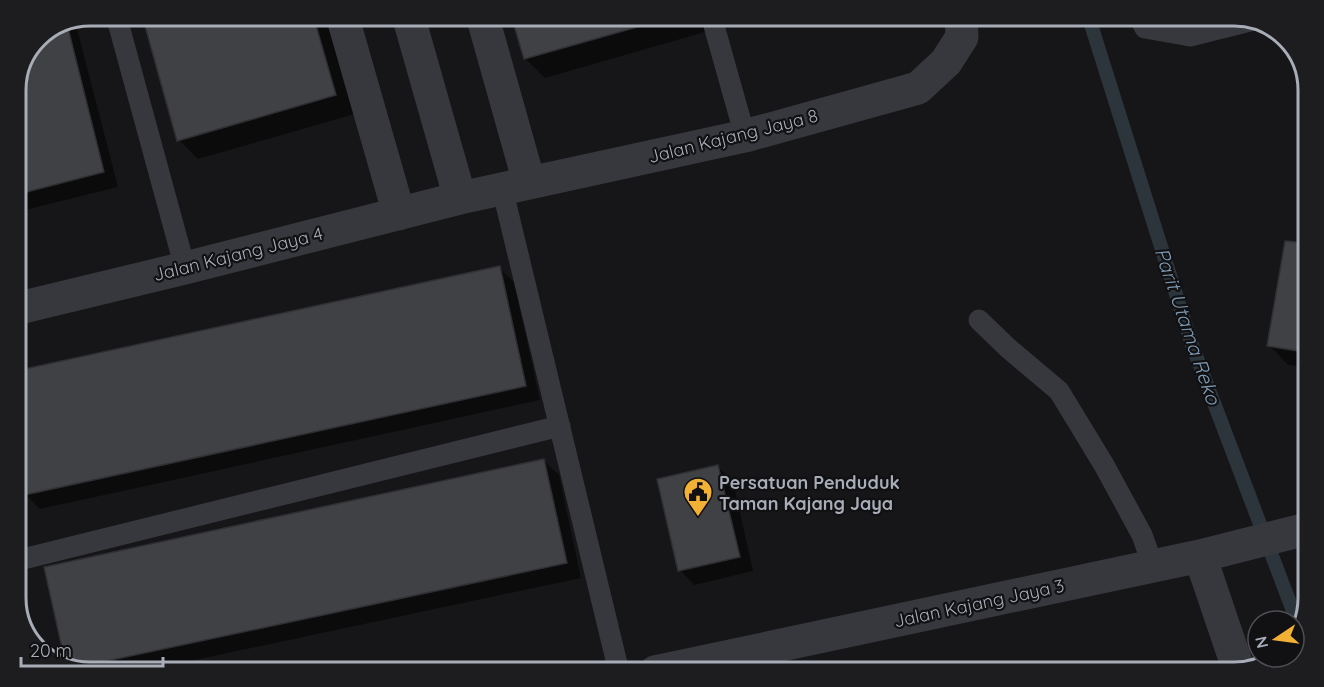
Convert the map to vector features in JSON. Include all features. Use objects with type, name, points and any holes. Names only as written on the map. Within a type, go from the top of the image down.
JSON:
[{"type":"street","points":[[345,26],[399,214]]},
{"type":"street","points":[[411,26],[460,198]]},
{"type":"street","points":[[484,26],[515,185]]},
{"type":"street","name":"Jalan Kajang Jaya 8","points":[[460,198],[745,136],[918,88],[946,62],[962,37],[962,26]]},
{"type":"street","name":"Jalan Kajang Jaya 4","points":[[26,306],[460,198]]},
{"type":"street","name":"Jalan Kajang Jaya 3","points":[[702,662],[1153,566],[1298,531]]},
{"type":"street","points":[[1207,554],[1236,662]]},
{"type":"lane","points":[[119,26],[185,268]]},
{"type":"lane","points":[[714,26],[745,136]]},
{"type":"lane","points":[[1144,26],[1191,36],[1230,26]]},
{"type":"lane","points":[[515,185],[560,426],[617,662]]},
{"type":"lane","points":[[979,320],[1059,391],[1104,465],[1142,535],[1153,566]]},
{"type":"lane","points":[[26,558],[560,426]]},
{"type":"building","points":[[145,26],[316,26],[336,95],[177,141]]},
{"type":"building","points":[[514,26],[641,26],[524,59]]},
{"type":"building","points":[[68,29],[104,172],[26,192],[28,73],[39,50],[47,41],[65,30]]},
{"type":"building","points":[[1285,241],[1298,242],[1298,351],[1267,346]]},
{"type":"building","points":[[500,266],[526,386],[26,495],[26,369]]},
{"type":"building","points":[[544,459],[567,563],[102,662],[89,662],[64,656],[44,567]]},
{"type":"building","name":"Persatuan Penduduk Taman Kajang Jaya","points":[[718,465],[740,557],[678,571],[657,479]]},
{"type":"waterway","name":"Parit Utama Reko","points":[[1091,26],[1192,345],[1292,609]]},
{"type":"place","name":"Persatuan Penduduk Taman Kajang Jaya","points":[[698,518]]}]
